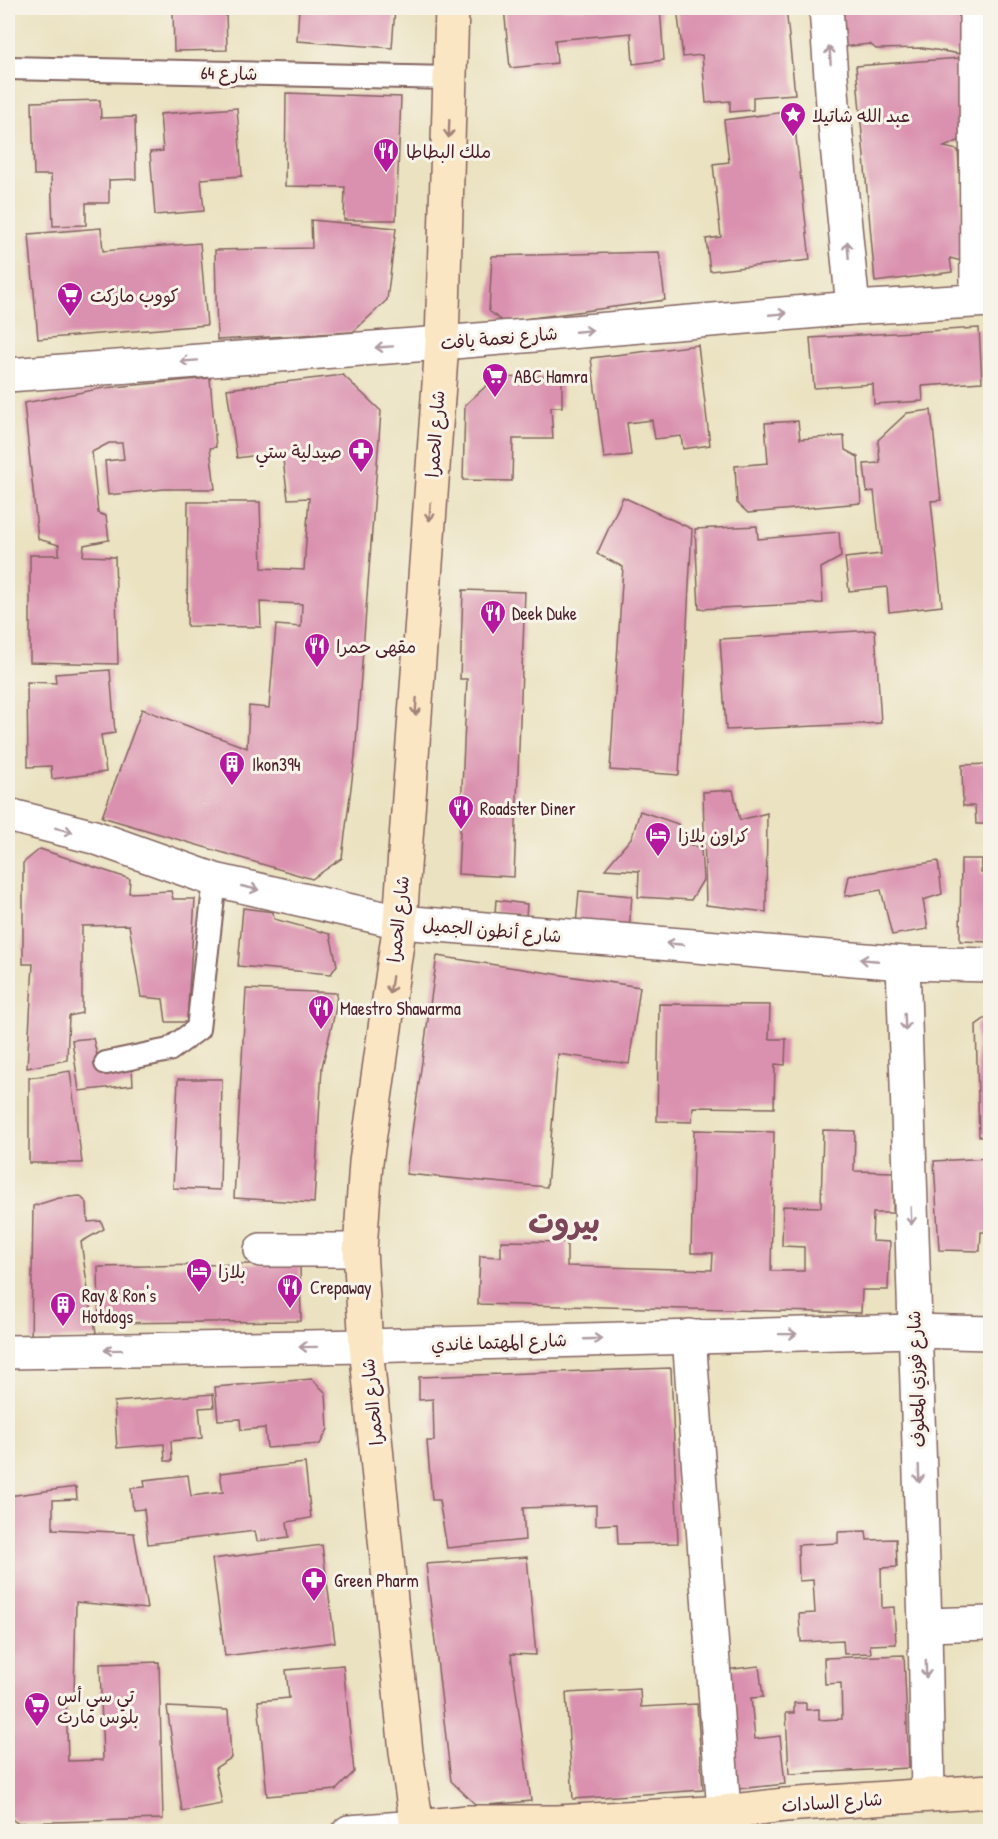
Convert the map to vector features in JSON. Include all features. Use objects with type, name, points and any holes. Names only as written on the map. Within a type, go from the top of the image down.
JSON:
[{"type":"main road","name":"شارع الحمرا","points":[[418,1829],[406,1752],[366,1346],[360,1250],[366,1162],[400,922],[442,343],[452,8]]},
{"type":"main road","name":"شارع السادات","points":[[418,1829],[467,1822],[558,1822],[724,1812],[785,1805],[990,1791]]},
{"type":"street","points":[[826,8],[853,308]]},
{"type":"street","points":[[976,8],[984,300]]},
{"type":"street","name":"شارع نعمة يافت","points":[[8,375],[442,343],[853,308],[984,300]]},
{"type":"street","name":"شارع أنطون الجميل","points":[[8,815],[94,837],[215,880],[400,922],[903,963],[990,965]]},
{"type":"street","name":"شارع فوزي المعلوف","points":[[903,963],[925,1624],[928,1794]]},
{"type":"street","points":[[261,1250],[360,1250]]},
{"type":"street","name":"شارع المهتما غاندي","points":[[8,1352],[366,1346],[914,1331],[990,1333]]},
{"type":"street","points":[[689,1336],[724,1812]]},
{"type":"street","points":[[925,1624],[990,1623]]},
{"type":"street","name":"شارع السادات","points":[[349,1832],[418,1829]]},
{"type":"lane","name":"شارع 64","points":[[8,68],[451,78]]},
{"type":"lane","points":[[106,1063],[169,1050],[198,1029],[215,880]]},
{"type":"building","points":[[179,8],[226,10],[227,50],[174,51],[173,10],[179,10]]},
{"type":"building","points":[[299,8],[395,8],[392,48],[297,41]]},
{"type":"building","points":[[504,8],[660,8],[664,60],[633,64],[631,33],[555,40],[557,63],[510,68]]},
{"type":"building","points":[[677,8],[786,8],[795,94],[753,97],[753,110],[730,112],[730,101],[706,103],[702,55],[683,57]]},
{"type":"building","points":[[837,8],[960,8],[961,54],[923,48],[876,49],[870,44],[842,47]]},
{"type":"building","points":[[960,58],[965,138],[944,147],[958,150],[965,262],[950,258],[952,272],[875,282],[856,66]]},
{"type":"building","points":[[286,93],[401,97],[396,220],[344,220],[345,187],[285,186]]},
{"type":"building","points":[[100,100],[101,118],[135,117],[136,179],[109,180],[109,203],[86,203],[86,225],[53,226],[51,175],[34,175],[32,102]]},
{"type":"building","points":[[237,108],[242,176],[201,179],[204,211],[155,215],[150,152],[163,151],[160,114]]},
{"type":"building","points":[[793,111],[810,260],[710,271],[706,239],[721,237],[713,164],[729,162],[724,120]]},
{"type":"building","points":[[311,220],[396,228],[387,300],[353,332],[217,340],[215,250],[312,248]]},
{"type":"building","points":[[101,228],[103,251],[200,243],[207,325],[38,339],[29,234]]},
{"type":"building","points":[[659,252],[665,300],[503,322],[489,311],[492,256]]},
{"type":"building","points":[[979,328],[982,382],[922,386],[923,401],[874,404],[873,384],[814,388],[810,338]]},
{"type":"building","points":[[698,345],[710,445],[683,449],[681,436],[655,439],[652,420],[627,423],[631,455],[604,458],[591,358]]},
{"type":"building","points":[[343,375],[381,411],[355,756],[342,858],[312,879],[102,817],[142,709],[247,748],[249,706],[269,708],[276,625],[301,627],[302,604],[260,602],[261,627],[187,626],[188,502],[260,502],[262,568],[304,570],[309,498],[288,499],[282,452],[237,458],[227,389]]},
{"type":"building","points":[[562,376],[562,407],[551,407],[553,439],[513,439],[512,481],[463,480],[465,405],[495,378]]},
{"type":"building","points":[[210,378],[216,447],[210,448],[215,489],[164,489],[108,495],[105,461],[124,459],[122,443],[109,443],[92,452],[98,513],[106,516],[109,540],[84,545],[83,556],[115,557],[118,664],[30,662],[30,555],[59,555],[59,545],[38,539],[24,403],[104,388]]},
{"type":"building","points":[[931,410],[941,500],[931,501],[942,606],[889,612],[887,587],[849,591],[845,558],[881,554],[874,491],[867,492],[864,464],[880,463],[878,440],[907,413]]},
{"type":"building","points":[[798,421],[800,439],[844,436],[845,450],[858,457],[861,503],[748,513],[737,503],[735,466],[768,463],[765,423]]},
{"type":"building","points":[[623,497],[692,529],[679,775],[610,770],[623,567],[597,554]]},
{"type":"building","points":[[757,526],[758,539],[839,532],[841,557],[821,568],[823,603],[699,609],[695,529]]},
{"type":"building","points":[[463,590],[525,592],[514,877],[458,874],[467,679],[460,679]]},
{"type":"building","points":[[875,630],[881,723],[726,730],[720,639]]},
{"type":"building","points":[[110,670],[115,733],[101,735],[106,772],[52,779],[51,766],[28,767],[27,682],[56,683],[55,674]]},
{"type":"building","points":[[990,764],[990,824],[976,824],[975,806],[963,806],[962,765]]},
{"type":"building","points":[[733,790],[740,820],[767,813],[766,912],[706,905],[703,792]]},
{"type":"building","name":"كراون بلازا","points":[[640,811],[678,824],[682,843],[701,848],[703,880],[691,900],[638,897],[639,871],[605,869],[632,837]]},
{"type":"building","points":[[40,849],[130,879],[129,893],[171,891],[173,899],[195,899],[187,1022],[166,1022],[163,999],[141,997],[129,925],[82,926],[82,1013],[69,1016],[67,1060],[27,1068],[33,964],[23,964],[23,863]]},
{"type":"building","points":[[961,859],[982,859],[981,873],[990,873],[990,942],[960,941]]},
{"type":"building","points":[[938,861],[942,894],[923,900],[928,929],[892,935],[881,890],[845,896],[849,876]]},
{"type":"building","points":[[579,891],[632,896],[629,930],[576,925]]},
{"type":"building","points":[[496,900],[527,904],[526,916],[495,913]]},
{"type":"building","points":[[243,908],[273,912],[274,919],[330,934],[337,965],[331,974],[238,966]]},
{"type":"building","points":[[437,956],[640,987],[629,1064],[558,1054],[547,1187],[406,1174]]},
{"type":"building","points":[[246,989],[337,993],[335,1012],[322,1067],[314,1203],[234,1198]]},
{"type":"building","points":[[659,1004],[770,1005],[769,1039],[786,1039],[785,1065],[775,1064],[774,1108],[693,1107],[692,1122],[657,1121]]},
{"type":"building","points":[[990,1015],[990,1136],[979,1137],[976,1025]]},
{"type":"building","points":[[93,1038],[100,1068],[132,1068],[133,1085],[79,1091],[72,1040]]},
{"type":"building","points":[[70,1071],[82,1163],[29,1163],[29,1078]]},
{"type":"building","points":[[178,1079],[222,1079],[220,1190],[173,1188]]},
{"type":"building","points":[[694,1130],[774,1132],[771,1271],[804,1271],[804,1247],[782,1246],[783,1206],[821,1207],[823,1130],[855,1131],[854,1171],[894,1172],[893,1213],[873,1213],[872,1241],[890,1242],[888,1290],[862,1290],[861,1313],[478,1304],[480,1256],[501,1257],[501,1241],[567,1242],[567,1266],[712,1270],[713,1253],[691,1253]]},
{"type":"building","points":[[990,1158],[990,1232],[981,1232],[980,1251],[939,1250],[934,1161]]},
{"type":"building","points":[[80,1196],[87,1203],[88,1222],[101,1221],[104,1229],[81,1242],[97,1337],[31,1341],[33,1206],[59,1198]]},
{"type":"building","name":"بلازا","points":[[300,1263],[301,1321],[99,1323],[98,1267]]},
{"type":"building","points":[[671,1368],[678,1543],[618,1544],[617,1524],[596,1525],[596,1505],[523,1508],[525,1540],[447,1548],[439,1500],[432,1500],[427,1441],[434,1441],[433,1399],[419,1400],[419,1377]]},
{"type":"building","points":[[312,1379],[326,1393],[328,1429],[320,1444],[267,1448],[265,1428],[241,1430],[240,1419],[218,1420],[215,1387]]},
{"type":"building","points":[[213,1394],[214,1407],[199,1408],[202,1438],[171,1441],[172,1461],[165,1461],[164,1444],[117,1448],[114,1402]]},
{"type":"building","points":[[305,1463],[311,1518],[287,1522],[289,1537],[257,1541],[255,1531],[148,1544],[144,1509],[133,1510],[131,1488],[145,1487],[144,1480],[188,1475],[191,1496],[223,1492],[220,1473]]},
{"type":"building","points":[[76,1487],[77,1499],[53,1500],[53,1529],[134,1533],[147,1609],[76,1602],[74,1695],[66,1695],[68,1761],[103,1760],[100,1664],[159,1662],[163,1819],[17,1823],[8,1816],[8,1496]]},
{"type":"building","points":[[866,1531],[867,1540],[896,1539],[897,1567],[881,1568],[882,1608],[894,1607],[896,1644],[870,1645],[871,1653],[844,1654],[843,1640],[801,1642],[799,1614],[815,1613],[813,1580],[799,1581],[798,1545],[838,1543],[838,1532]]},
{"type":"building","points":[[322,1545],[335,1642],[225,1656],[212,1559]]},
{"type":"building","points":[[527,1557],[536,1655],[511,1654],[531,1801],[477,1806],[451,1781],[426,1564]]},
{"type":"building","points":[[904,1655],[909,1768],[789,1774],[786,1713],[794,1713],[794,1703],[806,1703],[806,1710],[819,1709],[819,1720],[842,1719],[841,1683],[825,1684],[824,1658]]},
{"type":"building","points":[[343,1665],[354,1772],[336,1790],[267,1796],[258,1701],[289,1698],[286,1670]]},
{"type":"building","points":[[759,1666],[763,1697],[751,1698],[755,1739],[780,1736],[785,1784],[728,1790],[716,1671]]},
{"type":"building","points":[[640,1689],[641,1707],[697,1704],[703,1790],[573,1799],[566,1693]]},
{"type":"building","points":[[167,1707],[228,1710],[231,1758],[215,1768],[222,1804],[182,1811]]},
{"type":"place","name":"عبد الله شاتيلا","points":[[793,138]]},
{"type":"place","name":"ملك البطاطا","points":[[386,174]]},
{"type":"place","name":"كووب ماركت","points":[[70,318]]},
{"type":"place","name":"ABC Hamra","points":[[495,399]]},
{"type":"place","name":"صيدلية ستي","points":[[361,474]]},
{"type":"place","name":"Deek Duke","points":[[493,636]]},
{"type":"place","name":"مقهى حمرا","points":[[317,669]]},
{"type":"place","name":"Ikon394","points":[[232,787]]},
{"type":"place","name":"Roadster Diner","points":[[461,831]]},
{"type":"place","name":"كراون بلازا","points":[[658,858]]},
{"type":"place","name":"Maestro Shawarma","points":[[321,1031]]},
{"type":"place","name":"بلازا","points":[[199,1294]]},
{"type":"place","name":"Crepaway","points":[[290,1310]]},
{"type":"place","name":"Ray & Ron's Hotdogs","points":[[63,1328]]},
{"type":"place","name":"Green Pharm","points":[[314,1603]]},
{"type":"place","name":"تي سي أس بلوس مارت","points":[[37,1728]]},
{"type":"district","name":"بيروت","points":[[564,1222]]}]
